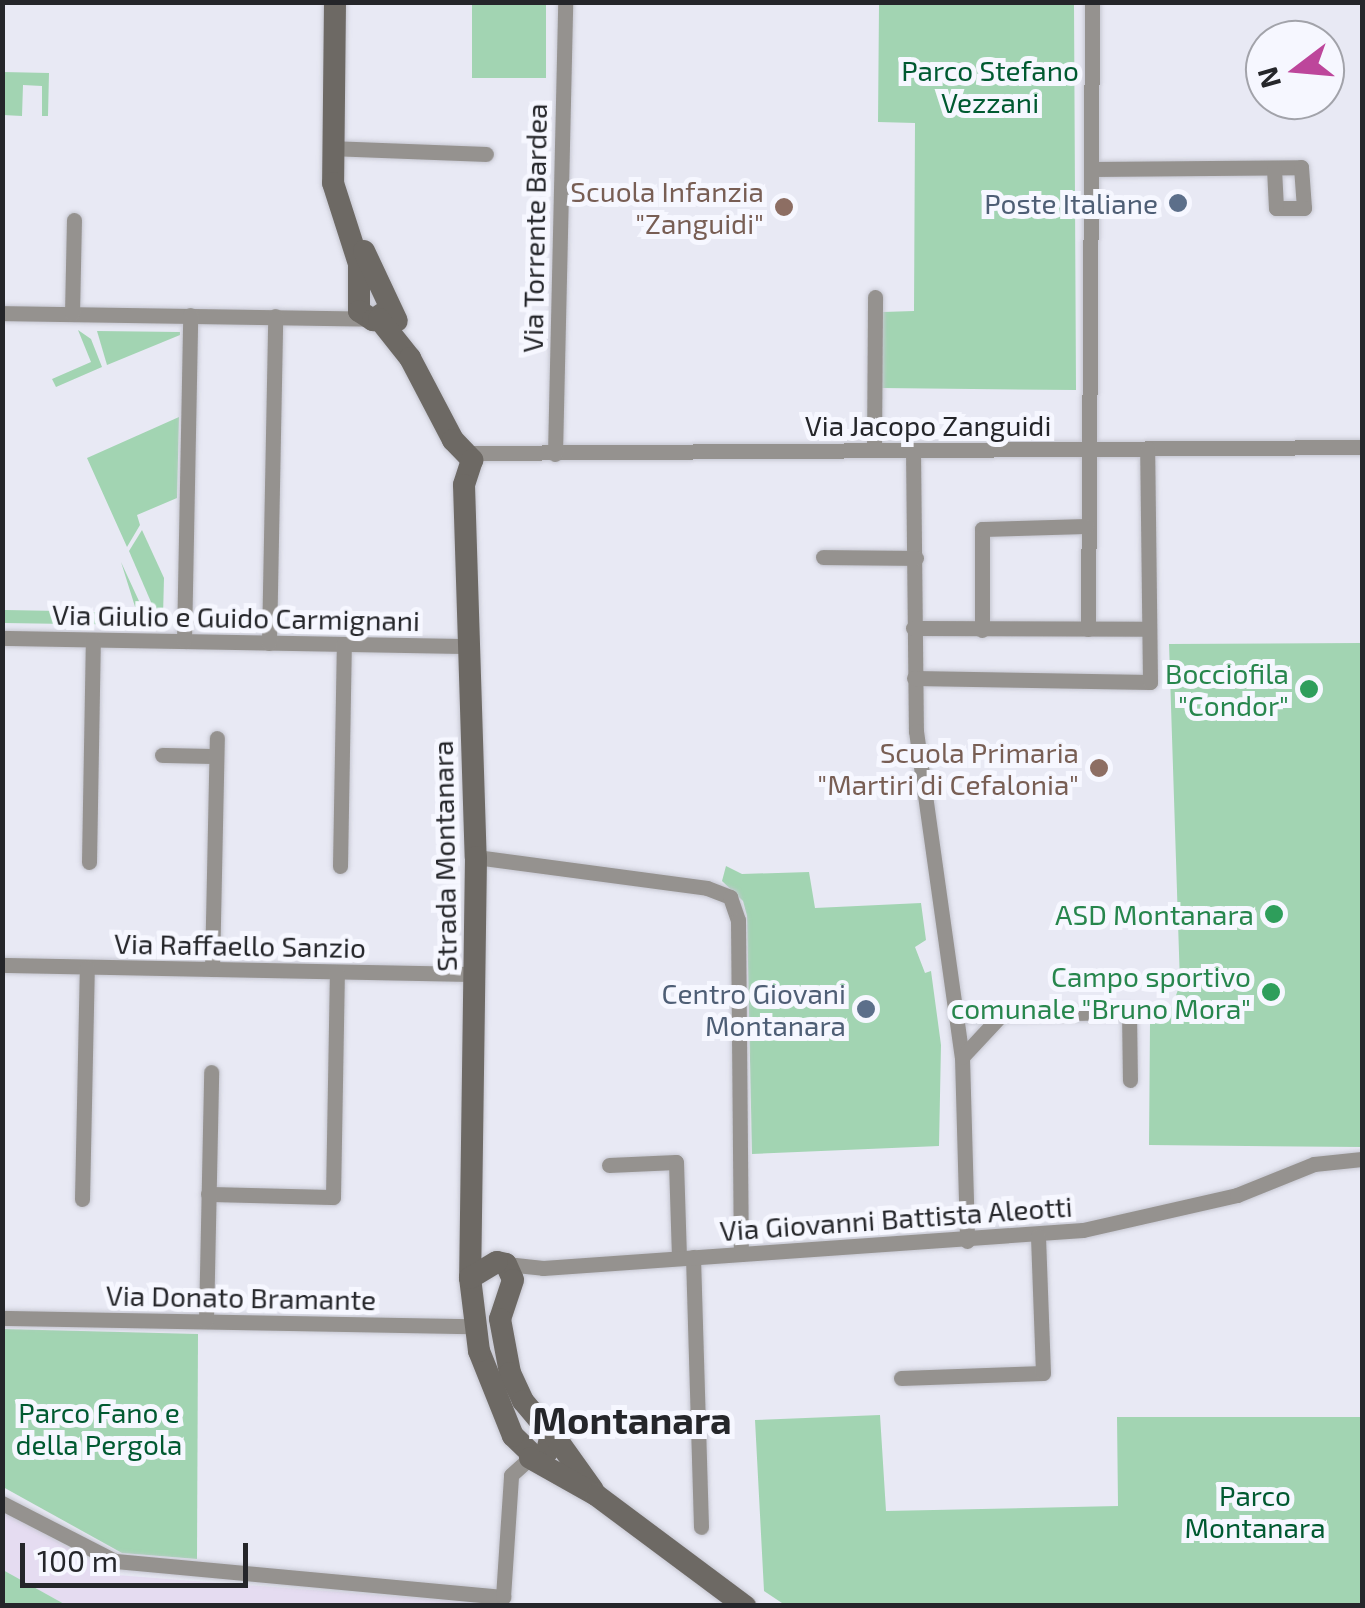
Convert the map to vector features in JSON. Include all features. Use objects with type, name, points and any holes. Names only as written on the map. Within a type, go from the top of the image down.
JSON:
[{"type":"street","name":"Strada Montanara","points":[[320,2],[330,28]]},
{"type":"street","name":"Strada Montanara","points":[[335,2],[330,28],[330,148],[340,209],[373,305],[410,358],[462,463],[476,857],[470,1278],[488,1382],[530,1458],[559,1478],[596,1495],[745,1606]]},
{"type":"street","name":"Via Torrente Bardea","points":[[555,454],[564,2]]},
{"type":"street","points":[[1088,629],[1092,2]]},
{"type":"street","points":[[330,148],[486,154]]},
{"type":"street","points":[[1091,169],[1274,168]]},
{"type":"street","points":[[72,314],[74,220]]},
{"type":"street","points":[[874,450],[875,297]]},
{"type":"street","points":[[2,313],[324,317],[373,305]]},
{"type":"street","points":[[184,641],[190,315]]},
{"type":"street","points":[[269,643],[275,316]]},
{"type":"street","name":"Via Jacopo Zanguidi","points":[[462,463],[494,455],[1362,447]]},
{"type":"street","points":[[914,678],[1150,682],[1147,449]]},
{"type":"street","points":[[913,450],[914,678],[962,1057],[967,1241]]},
{"type":"street","points":[[982,630],[982,528],[1087,526]]},
{"type":"street","points":[[822,557],[916,558]]},
{"type":"street","points":[[913,628],[1148,629]]},
{"type":"street","name":"Via Giulio e Guido Carmignani","points":[[2,638],[469,646]]},
{"type":"street","points":[[89,862],[93,640]]},
{"type":"street","points":[[340,866],[344,644]]},
{"type":"street","points":[[212,969],[216,738]]},
{"type":"street","points":[[162,755],[216,756]]},
{"type":"street","points":[[476,857],[706,888],[730,898],[738,920],[741,1254]]},
{"type":"street","name":"Via Raffaello Sanzio","points":[[2,965],[476,974]]},
{"type":"street","points":[[82,1199],[87,966]]},
{"type":"street","points":[[208,1194],[333,1197],[337,972]]},
{"type":"street","points":[[957,1014],[1129,1012],[1130,1080]]},
{"type":"street","points":[[962,1057],[1002,1014]]},
{"type":"street","points":[[206,1321],[211,1072]]},
{"type":"street","name":"Via Giovanni Battista Aleotti","points":[[502,1263],[543,1268],[1038,1236],[1185,1209],[1314,1164],[1362,1159]]},
{"type":"street","points":[[609,1164],[676,1162],[686,1257],[701,1527]]},
{"type":"street","name":"Strada Montanara","points":[[472,1226],[502,1263],[512,1292],[500,1319],[501,1344],[522,1402],[549,1428],[596,1495]]},
{"type":"street","points":[[902,1378],[1043,1373],[1038,1236]]},
{"type":"street","points":[[470,1278],[502,1263]]},
{"type":"street","points":[[512,1292],[543,1268]]},
{"type":"street","name":"Via Donato Bramante","points":[[2,1318],[478,1326]]},
{"type":"street","points":[[2,1503],[115,1561],[503,1597],[511,1475],[530,1458],[547,1452],[549,1428]]},
{"type":"shaded area","points":[[3,1510],[116,1575],[511,1605],[66,1605],[3,1570]]},
{"type":"green space","points":[[472,3],[546,3],[546,78],[472,78]]},
{"type":"green space","name":"Parco Stefano Vezzani","points":[[1074,3],[1076,390],[882,388],[883,312],[914,311],[915,123],[878,122],[879,5]]},
{"type":"green space","points":[[3,72],[49,73],[48,116],[42,116],[42,86],[23,85],[22,116],[3,115]]},
{"type":"green space","points":[[78,330],[91,339],[102,367],[56,387],[52,379],[91,362]]},
{"type":"green space","points":[[97,331],[180,332],[180,335],[107,365]]},
{"type":"green space","points":[[179,417],[177,498],[137,515],[140,525],[127,547],[87,458]]},
{"type":"green space","points":[[142,530],[164,578],[163,616],[157,616],[129,551]]},
{"type":"green space","points":[[121,562],[150,625],[80,624],[90,612],[137,613]]},
{"type":"green space","points":[[5,610],[60,611],[69,624],[4,623]]},
{"type":"green space","name":"Campo sportivo comunale \"Bruno Mora\"","points":[[1362,643],[1362,1147],[1149,1145],[1150,1022],[1167,1021],[1180,984],[1169,644]]},
{"type":"green space","points":[[726,866],[742,874],[809,872],[815,908],[921,903],[926,940],[915,947],[925,973],[931,971],[941,1045],[939,1146],[752,1154],[747,916],[743,901],[722,881]]},
{"type":"green space","name":"Parco Fano e della Pergola","points":[[3,1329],[198,1334],[197,1559],[122,1553],[3,1487]]},
{"type":"green space","name":"Parco Montanara","points":[[880,1415],[886,1511],[1118,1506],[1117,1417],[1362,1417],[1362,1605],[785,1605],[764,1591],[755,1420]]},
{"type":"green space","points":[[3,1570],[66,1605],[3,1605]]},
{"type":"place","name":"Poste Italiane","points":[[1178,203]]},
{"type":"place","name":"Scuola Infanzia \"Zanguidi\"","points":[[784,207]]},
{"type":"place","name":"Bocciofila \"Condor\"","points":[[1309,689]]},
{"type":"place","name":"Scuola Primaria \"Martiri di Cefalonia\"","points":[[1099,768]]},
{"type":"place","name":"ASD Montanara","points":[[1274,914]]},
{"type":"place","name":"Campo sportivo comunale \"Bruno Mora\"","points":[[1271,992]]},
{"type":"place","name":"Centro Giovani Montanara","points":[[866,1009]]},
{"type":"district","name":"Montanara","points":[[632,1420]]}]
